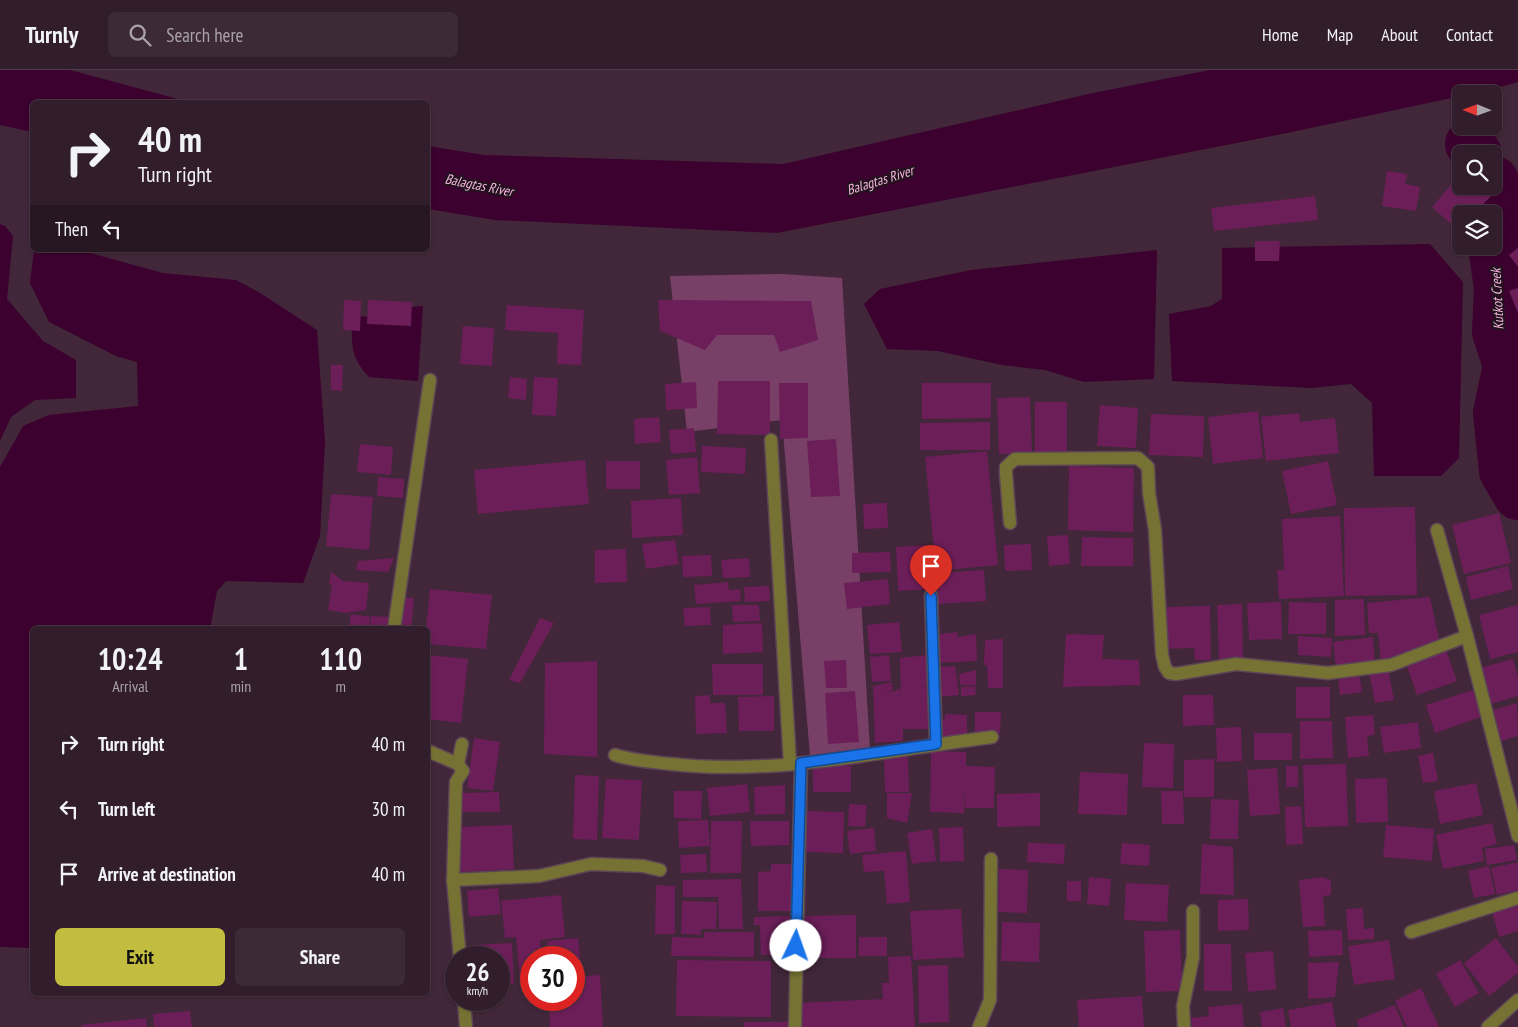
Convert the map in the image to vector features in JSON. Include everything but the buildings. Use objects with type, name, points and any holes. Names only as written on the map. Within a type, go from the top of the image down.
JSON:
[{"type":"street","points":[[394,626],[430,380]]},
{"type":"street","points":[[771,440],[796,764],[795,1027]]},
{"type":"street","points":[[1010,523],[1006,467],[1015,460],[1138,458],[1148,467],[1149,494],[1155,530],[1162,655],[1165,668],[1169,673],[1176,674],[1236,664],[1328,673],[1346,671],[1391,665],[1467,636]]},
{"type":"street","points":[[1437,530],[1467,636],[1518,836]]},
{"type":"street","points":[[931,596],[936,744]]},
{"type":"street","points":[[615,755],[632,760],[716,768],[796,764],[992,737]]},
{"type":"street","points":[[458,764],[462,744]]},
{"type":"street","points":[[430,752],[458,764],[463,771],[456,782],[453,880],[459,946]]},
{"type":"street","points":[[979,1027],[990,1000],[991,860]]},
{"type":"street","points":[[453,880],[539,876],[591,864],[643,866],[660,870]]},
{"type":"street","points":[[1411,932],[1518,898]]},
{"type":"street","points":[[1184,1027],[1183,1006],[1193,957],[1194,911]]},
{"type":"street","points":[[1488,1027],[1518,1000]]},
{"type":"street","points":[[465,1011],[466,1027]]},
{"type":"shaded area","points":[[783,274],[842,278],[870,750],[810,756],[782,420],[687,432],[670,276]]},
{"type":"water","points":[[0,70],[70,70],[182,100],[30,100],[30,132],[0,125]]},
{"type":"water","name":"Balagtas River","points":[[1210,70],[1518,70],[1518,82],[1502,86],[1452,85],[1452,98],[1287,133],[777,233],[495,220],[430,209],[430,146],[484,155],[783,164],[1093,93]]},
{"type":"water","points":[[0,224],[5,226],[13,236],[7,299],[43,341],[76,360],[76,398],[35,400],[11,417],[0,441]]},
{"type":"water","points":[[1430,244],[1463,282],[1459,458],[1441,476],[1374,476],[1372,403],[1351,384],[1312,388],[1172,381],[1169,314],[1211,306],[1222,299],[1222,248]]},
{"type":"water","points":[[1157,250],[1154,379],[1084,382],[1045,370],[1002,365],[938,351],[887,349],[864,304],[880,289],[971,270]]},
{"type":"water","points":[[34,252],[86,252],[163,273],[236,280],[260,293],[317,330],[325,442],[320,536],[303,583],[226,581],[217,591],[211,626],[30,626],[30,948],[0,947],[0,467],[23,426],[49,415],[138,406],[137,362],[116,356],[49,322],[30,283]]},
{"type":"water","points":[[423,306],[418,381],[369,377],[359,365],[354,353],[352,325],[360,316],[384,319],[410,313],[412,307]]},
{"type":"waterway","name":"Kutkot Creek","points":[[1497,195],[1499,205]]},
{"type":"waterway","name":"Kutkot Creek","points":[[1494,255],[1499,288],[1497,332],[1508,365],[1498,413],[1504,471],[1518,495]]},
{"type":"route","points":[[796,946],[801,763],[936,744],[931,596]]}]
